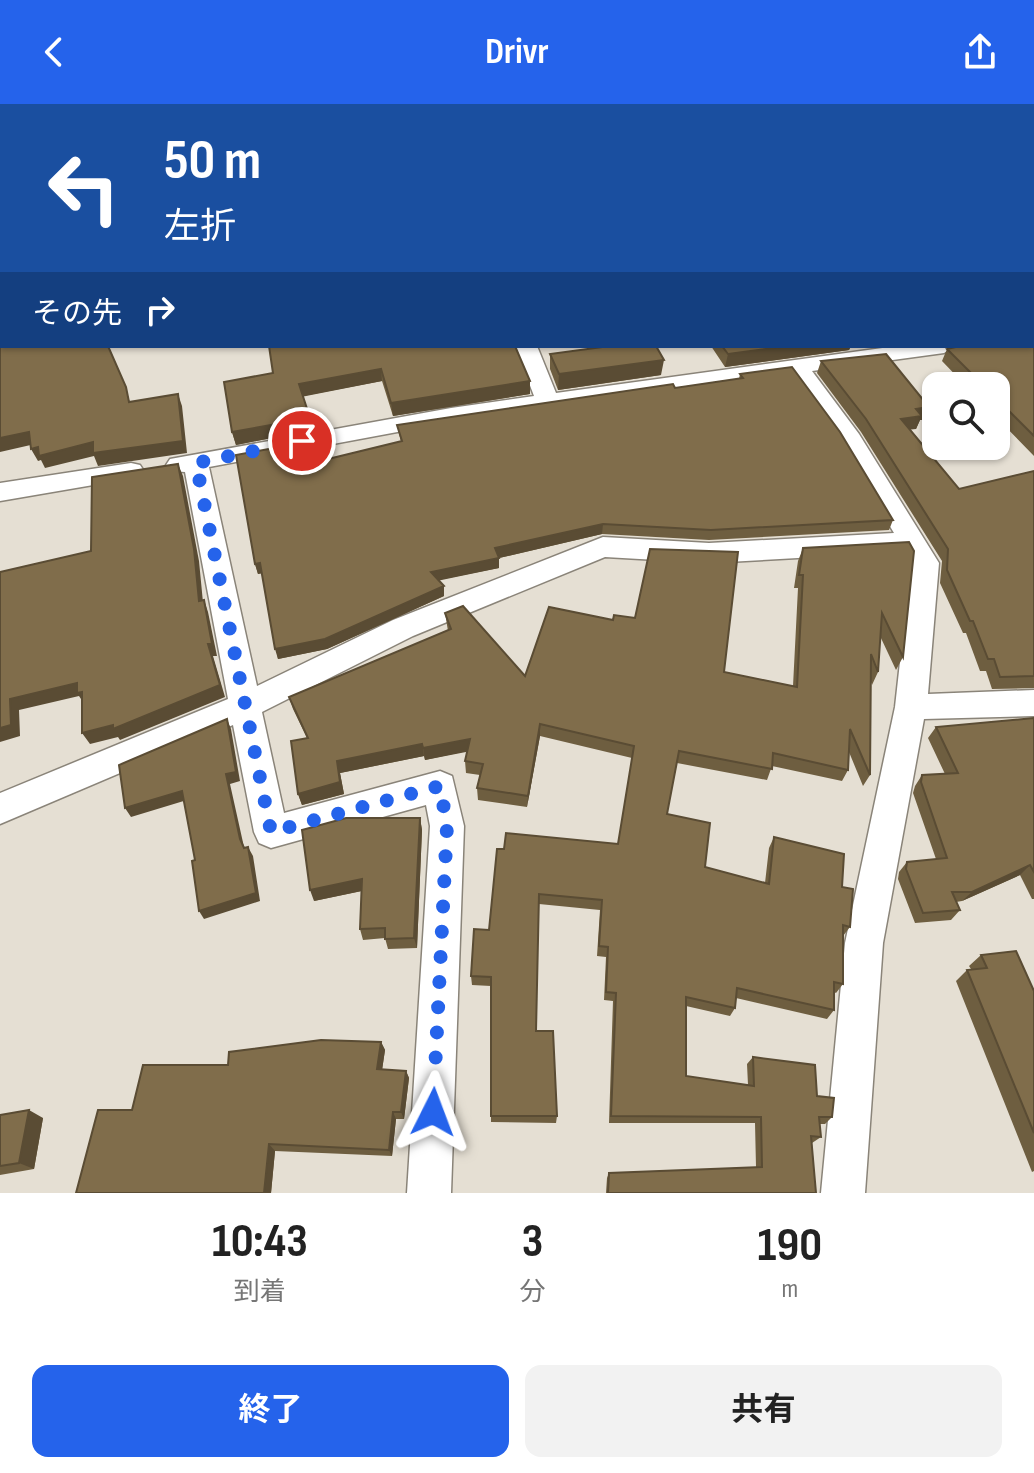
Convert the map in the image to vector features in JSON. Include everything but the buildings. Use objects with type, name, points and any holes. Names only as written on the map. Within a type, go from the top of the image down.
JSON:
[{"type":"street","points":[[527,348],[547,401]]},
{"type":"street","points":[[0,492],[196,463],[360,431],[547,401],[929,348]]},
{"type":"street","points":[[797,366],[850,439],[925,563],[911,707],[864,943],[843,1193]]},
{"type":"street","points":[[196,463],[271,832],[440,786],[447,826],[429,1193]]},
{"type":"street","points":[[0,809],[245,706],[403,628],[603,547],[709,553],[913,542]]},
{"type":"street","points":[[911,707],[1034,703]]},
{"type":"route","points":[[302,441],[196,463],[271,832],[440,786],[447,826],[433,1112]]}]
